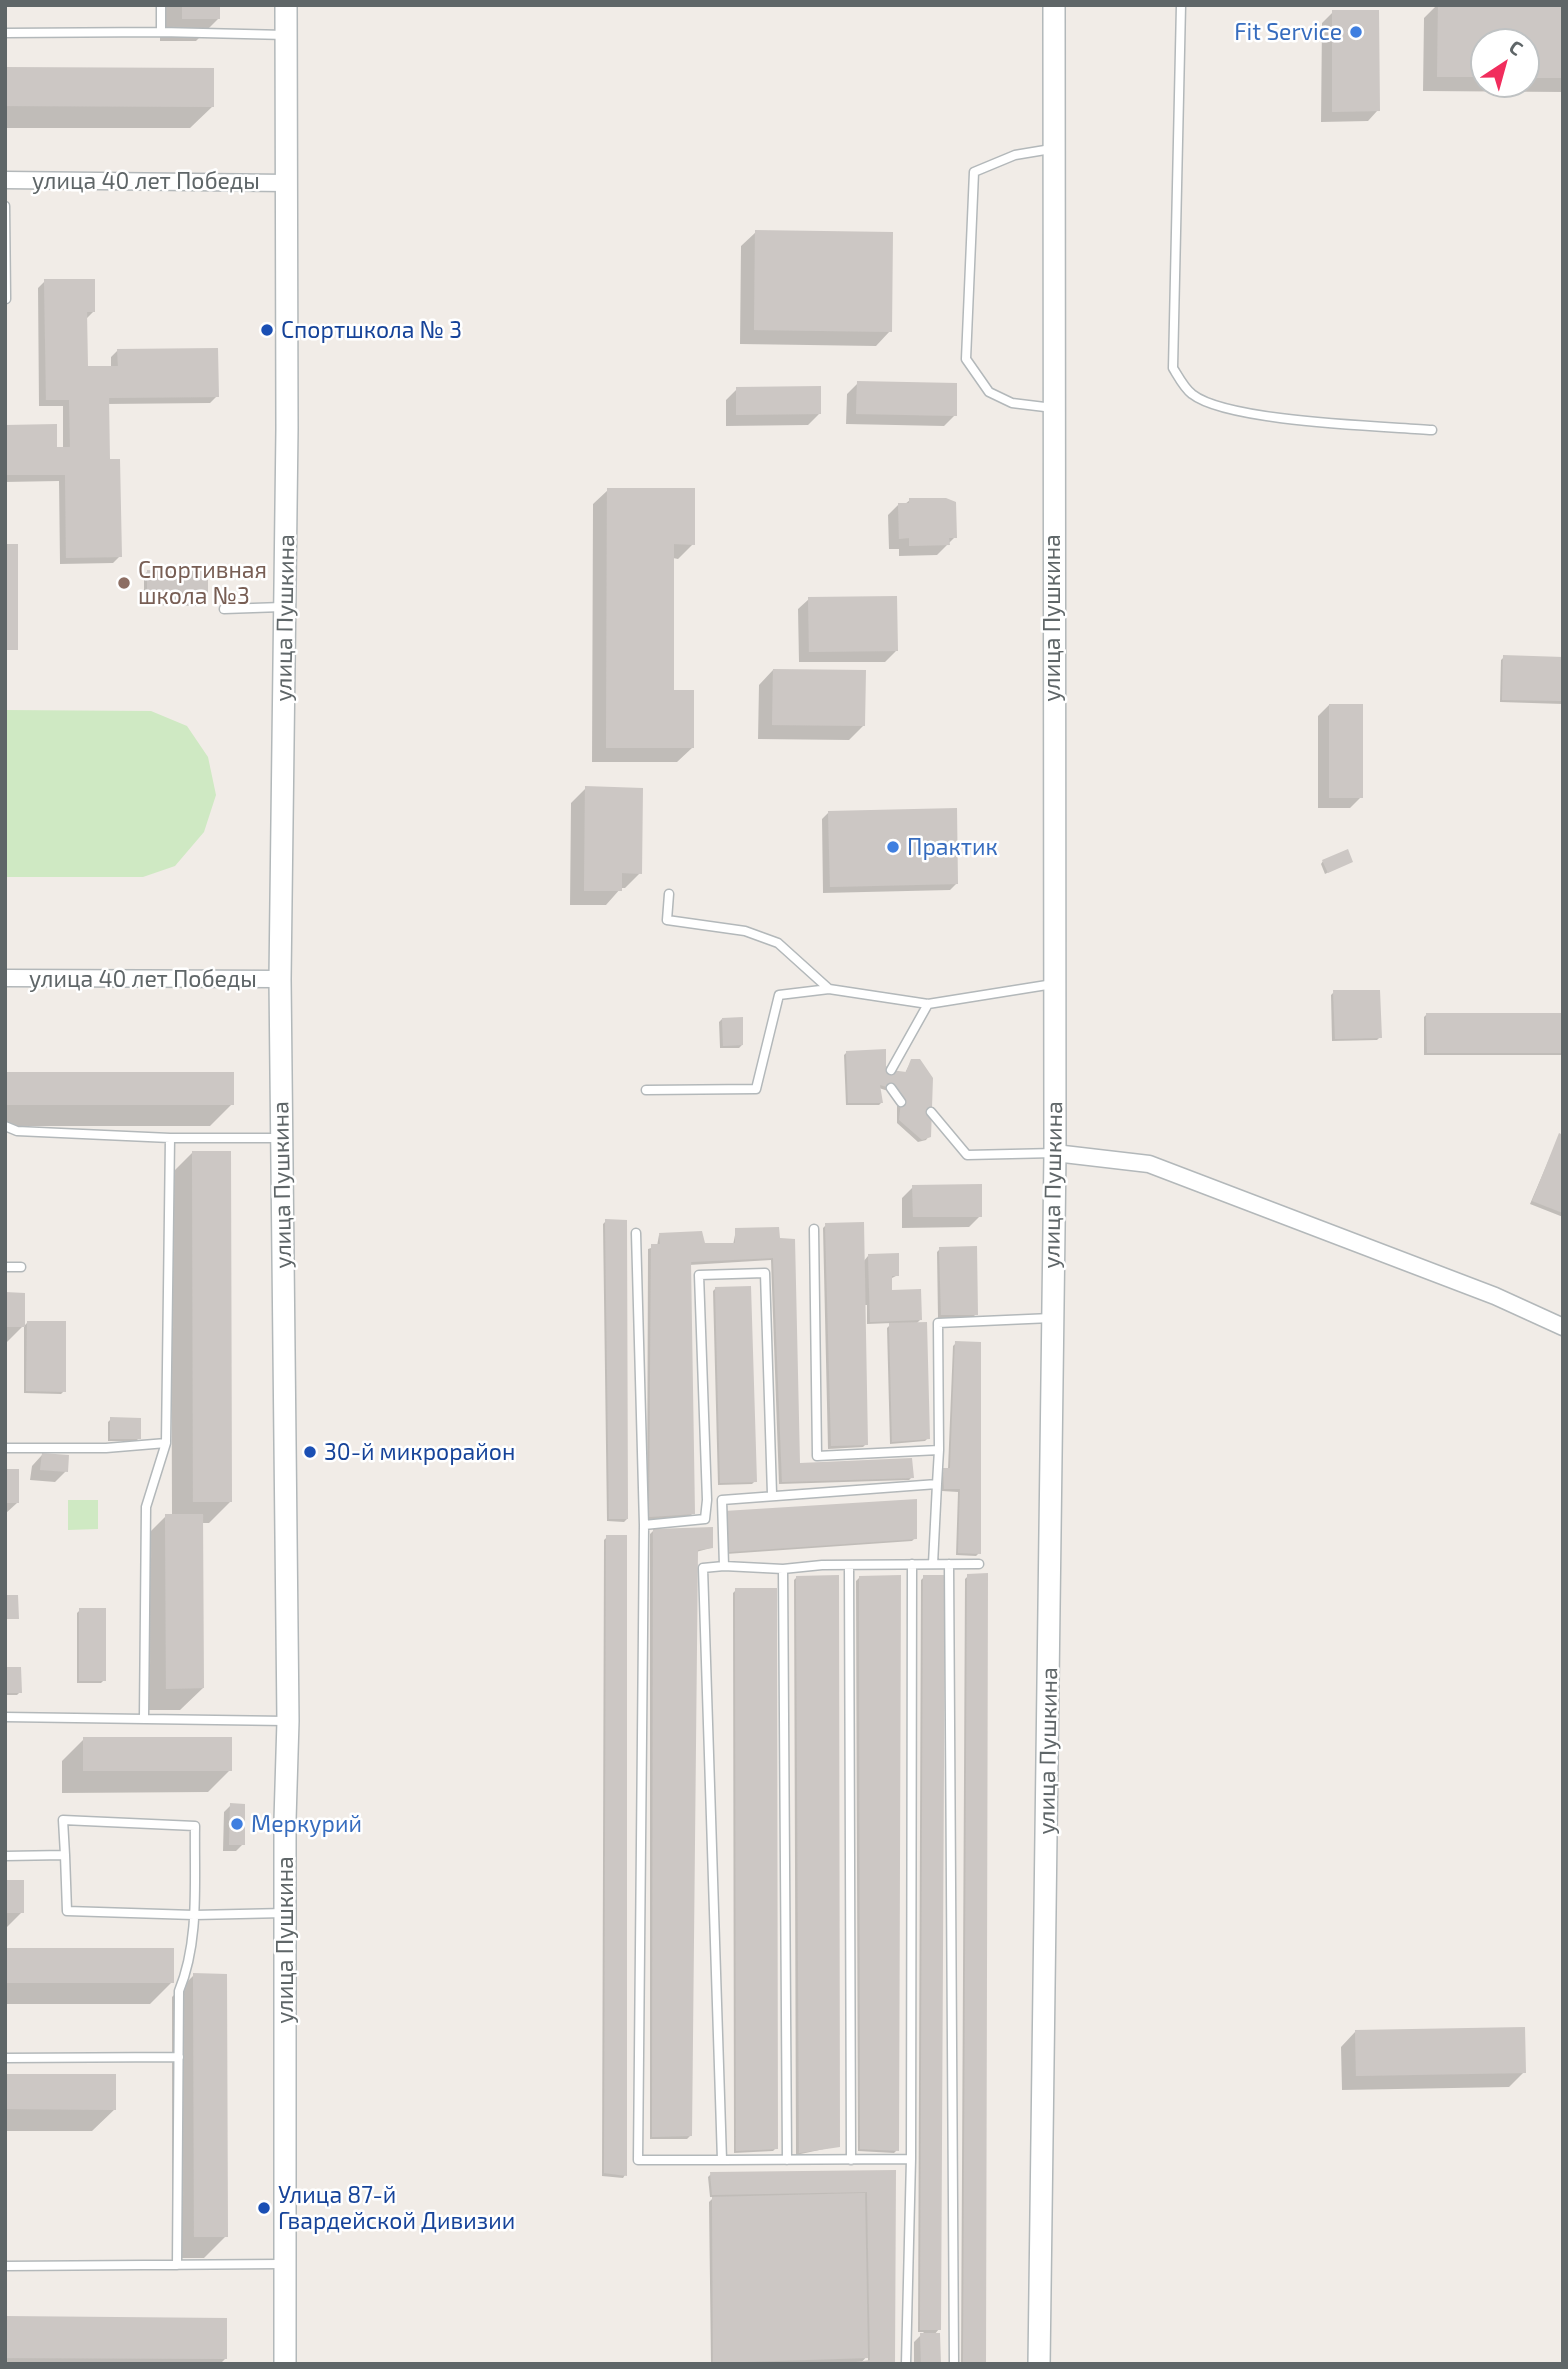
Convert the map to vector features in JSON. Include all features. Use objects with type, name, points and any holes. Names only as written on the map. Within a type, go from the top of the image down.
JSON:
[{"type":"street","name":"улица Пушкина","points":[[285,2364],[288,1721],[280,979],[285,607],[286,5]]},
{"type":"street","name":"улица Пушкина","points":[[1039,2364],[1055,1153],[1054,5]]},
{"type":"street","name":"улица 40 лет Победы","points":[[5,180],[287,183]]},
{"type":"street","name":"улица 40 лет Победы","points":[[5,978],[280,979]]},
{"type":"street","points":[[1055,1153],[1149,1164],[1495,1296],[1563,1327]]},
{"type":"lane","points":[[161,5],[161,32]]},
{"type":"lane","points":[[1181,5],[1173,368],[1191,394],[1224,409],[1297,419],[1432,430]]},
{"type":"lane","points":[[5,33],[161,32],[286,35]]},
{"type":"lane","points":[[1053,408],[1012,403],[989,392],[966,359],[974,172],[1016,155],[1054,148]]},
{"type":"lane","points":[[5,206],[6,299]]},
{"type":"lane","points":[[224,610],[285,607]]},
{"type":"lane","points":[[669,894],[667,920],[745,931],[778,943],[829,989]]},
{"type":"lane","points":[[646,1090],[755,1089],[779,995],[829,989],[928,1004],[1053,984]]},
{"type":"lane","points":[[891,1070],[928,1004]]},
{"type":"lane","points":[[891,1088],[901,1102]]},
{"type":"lane","points":[[931,1112],[967,1155],[1055,1153]]},
{"type":"lane","points":[[5,1126],[18,1130],[170,1138],[282,1138]]},
{"type":"lane","points":[[144,1717],[146,1507],[166,1443],[170,1138]]},
{"type":"lane","points":[[814,1229],[817,1456],[939,1450]]},
{"type":"lane","points":[[636,1233],[644,1525],[638,2160],[911,2159]]},
{"type":"lane","points":[[5,1267],[21,1267]]},
{"type":"lane","points":[[644,1525],[705,1518],[707,1500],[699,1275],[765,1273],[772,1494]]},
{"type":"lane","points":[[933,1564],[939,1450],[938,1323],[1051,1318]]},
{"type":"lane","points":[[5,1448],[106,1448],[166,1443]]},
{"type":"lane","points":[[707,1500],[937,1484]]},
{"type":"lane","points":[[722,1500],[724,1566]]},
{"type":"lane","points":[[906,2364],[911,2159],[912,1564]]},
{"type":"lane","points":[[949,1564],[954,2364]]},
{"type":"lane","points":[[722,2160],[703,1568],[724,1566],[783,1569],[849,1565],[979,1564]]},
{"type":"lane","points":[[849,1565],[851,2160]]},
{"type":"lane","points":[[783,1569],[787,2160]]},
{"type":"lane","points":[[5,1717],[288,1721]]},
{"type":"lane","points":[[177,2265],[179,1991],[189,1967],[194,1915],[195,1826],[63,1820],[67,1911],[194,1915],[286,1913]]},
{"type":"lane","points":[[5,1856],[65,1855]]},
{"type":"lane","points":[[5,2058],[179,2057]]},
{"type":"lane","points":[[5,2266],[284,2264]]},
{"type":"green space","points":[[5,710],[151,711],[187,726],[208,757],[216,795],[204,832],[175,866],[143,877],[5,877]]},
{"type":"green space","points":[[68,1500],[98,1500],[98,1529],[68,1530]]},
{"type":"building","points":[[182,5],[220,5],[220,19],[182,19]]},
{"type":"building","points":[[1438,5],[1563,5],[1563,78],[1540,78],[1540,28],[1470,28],[1470,77],[1437,77]]},
{"type":"building","points":[[1332,10],[1379,10],[1380,111],[1332,112]]},
{"type":"building","points":[[5,67],[214,68],[214,107],[5,106]]},
{"type":"building","points":[[755,230],[893,232],[892,332],[754,330]]},
{"type":"building","name":"Спортивная школа №3","points":[[44,279],[95,279],[95,312],[87,312],[88,366],[118,366],[117,349],[218,348],[219,397],[109,398],[110,459],[120,459],[122,557],[66,558],[65,475],[5,475],[5,425],[57,424],[57,447],[70,447],[69,400],[46,400]]},
{"type":"building","points":[[857,381],[957,383],[957,416],[856,414]]},
{"type":"building","points":[[821,386],[821,414],[736,415],[736,387]]},
{"type":"building","points":[[607,488],[695,488],[695,545],[674,544],[674,690],[694,690],[694,748],[606,748]]},
{"type":"building","points":[[909,498],[946,498],[956,502],[957,538],[949,538],[950,545],[909,546],[909,538],[899,539],[898,503],[909,503]]},
{"type":"building","points":[[5,544],[18,544],[18,650],[5,650]]},
{"type":"building","points":[[147,570],[208,571],[208,603],[147,603]]},
{"type":"building","points":[[897,596],[898,651],[809,652],[808,597]]},
{"type":"building","points":[[1503,655],[1563,657],[1563,701],[1502,700]]},
{"type":"building","points":[[773,669],[866,670],[865,726],[772,725]]},
{"type":"building","points":[[1329,704],[1363,704],[1363,798],[1329,798]]},
{"type":"building","points":[[585,786],[643,788],[642,874],[622,873],[622,891],[584,891]]},
{"type":"building","name":"Практик","points":[[957,808],[958,884],[830,887],[828,811]]},
{"type":"building","points":[[1348,849],[1353,862],[1328,873],[1322,860]]},
{"type":"building","points":[[1333,990],[1380,990],[1382,1038],[1335,1039]]},
{"type":"building","points":[[1426,1013],[1563,1013],[1563,1053],[1427,1053]]},
{"type":"building","points":[[743,1017],[743,1045],[723,1046],[722,1018]]},
{"type":"building","points":[[886,1049],[886,1066],[891,1070],[906,1072],[911,1059],[920,1059],[933,1078],[931,1137],[922,1140],[899,1120],[901,1102],[891,1088],[880,1085],[883,1103],[848,1103],[846,1051]]},
{"type":"building","points":[[5,1072],[234,1072],[234,1105],[5,1105]]},
{"type":"building","points":[[1559,1133],[1563,1135],[1563,1213],[1532,1201]]},
{"type":"building","points":[[192,1151],[231,1151],[232,1502],[193,1502]]},
{"type":"building","points":[[982,1184],[982,1217],[913,1217],[912,1185]]},
{"type":"building","points":[[605,1219],[627,1220],[628,1519],[609,1519]]},
{"type":"building","points":[[864,1222],[868,1445],[831,1446],[825,1223]]},
{"type":"building","points":[[779,1227],[780,1238],[795,1239],[800,1463],[912,1458],[914,1478],[782,1482],[773,1258],[691,1262],[695,1514],[649,1517],[651,1244],[660,1244],[659,1233],[702,1231],[705,1243],[735,1243],[735,1228]]},
{"type":"building","points":[[977,1246],[978,1315],[941,1315],[939,1247]]},
{"type":"building","points":[[899,1253],[899,1276],[892,1276],[892,1290],[921,1289],[922,1320],[870,1322],[868,1254]]},
{"type":"building","points":[[751,1286],[757,1482],[720,1483],[715,1287]]},
{"type":"building","points":[[5,1292],[25,1293],[25,1327],[5,1327]]},
{"type":"building","points":[[27,1321],[66,1321],[66,1392],[26,1391]]},
{"type":"building","points":[[927,1322],[930,1439],[892,1442],[889,1323]]},
{"type":"building","points":[[955,1341],[981,1342],[981,1554],[958,1553],[960,1489],[944,1489],[943,1468],[950,1468]]},
{"type":"building","points":[[110,1417],[141,1418],[141,1439],[110,1439]]},
{"type":"building","points":[[42,1453],[69,1455],[68,1472],[40,1470]]},
{"type":"building","points":[[5,1469],[19,1469],[19,1503],[5,1503]]},
{"type":"building","points":[[917,1499],[917,1539],[729,1552],[724,1511]]},
{"type":"building","points":[[165,1514],[203,1514],[204,1688],[166,1689]]},
{"type":"building","points":[[713,1527],[713,1548],[698,1550],[692,2136],[652,2137],[653,1529]]},
{"type":"building","points":[[606,1535],[627,1535],[627,2176],[604,2173]]},
{"type":"building","points":[[988,1573],[986,2364],[963,2364],[967,1574]]},
{"type":"building","points":[[839,1575],[840,2147],[799,2153],[796,1576]]},
{"type":"building","points":[[901,1575],[899,2151],[860,2149],[859,1576]]},
{"type":"building","points":[[923,1575],[945,1575],[941,2330],[920,2330]]},
{"type":"building","points":[[735,1588],[777,1588],[778,2149],[736,2151]]},
{"type":"building","points":[[5,1595],[18,1595],[19,1619],[5,1619]]},
{"type":"building","points":[[79,1608],[106,1608],[106,1681],[79,1681]]},
{"type":"building","points":[[5,1667],[21,1667],[22,1693],[5,1693]]},
{"type":"building","points":[[83,1737],[232,1737],[232,1771],[83,1771]]},
{"type":"building","name":"Меркурий","points":[[230,1803],[245,1804],[245,1845],[229,1845]]},
{"type":"building","points":[[5,1880],[24,1880],[24,1913],[5,1913]]},
{"type":"building","points":[[5,1948],[174,1948],[174,1983],[5,1983]]},
{"type":"building","points":[[193,1973],[227,1974],[228,2237],[194,2237]]},
{"type":"building","points":[[1525,2027],[1526,2073],[1356,2076],[1355,2030]]},
{"type":"building","points":[[5,2074],[116,2074],[116,2110],[5,2109]]},
{"type":"building","points":[[896,2170],[895,2364],[843,2364],[870,2360],[867,2192],[712,2195],[710,2172]]},
{"type":"building","points":[[865,2193],[868,2358],[713,2363],[712,2197]]},
{"type":"building","points":[[5,2316],[227,2318],[227,2359],[5,2358]]},
{"type":"building","points":[[920,2333],[940,2333],[941,2364],[921,2364]]},
{"type":"place","name":"Fit Service","points":[[1356,32]]},
{"type":"place","name":"Спортшкола № 3","points":[[267,330]]},
{"type":"place","name":"Спортивная школа №3","points":[[124,583]]},
{"type":"place","name":"Практик","points":[[893,847]]},
{"type":"place","name":"30-й микрорайон","points":[[310,1452]]},
{"type":"place","name":"Меркурий","points":[[237,1824]]},
{"type":"place","name":"Улица 87-й Гвардейской Дивизии","points":[[264,2208]]}]
